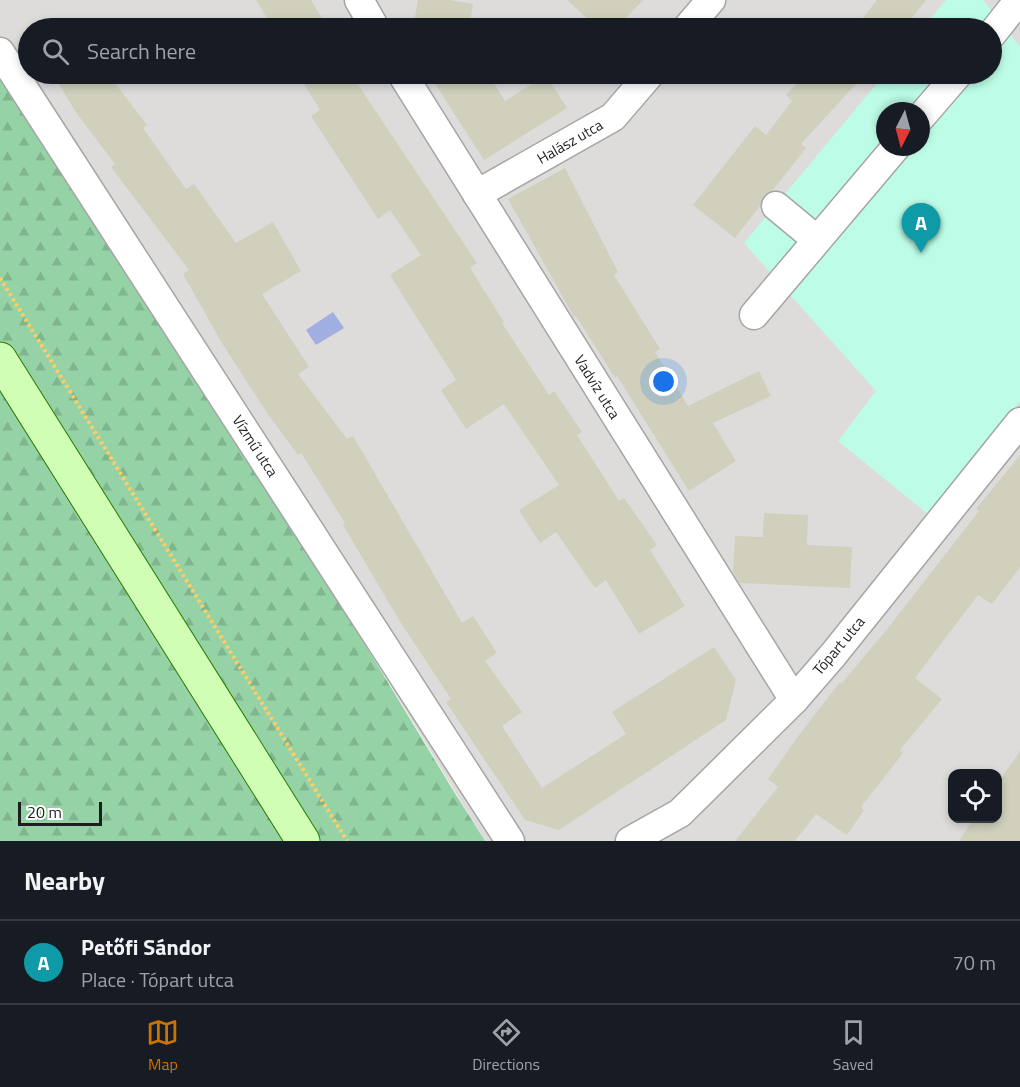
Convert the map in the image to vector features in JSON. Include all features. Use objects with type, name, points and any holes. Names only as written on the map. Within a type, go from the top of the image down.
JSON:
[{"type":"main road","points":[[0,359],[303,841]]},
{"type":"street","points":[[359,0],[369,18]]},
{"type":"street","points":[[696,18],[711,0]]},
{"type":"street","points":[[1002,22],[1012,11]]},
{"type":"street","name":"Vízmű utca","points":[[0,52],[18,80]]},
{"type":"street","name":"Vízmű utca","points":[[21,84],[510,841]]},
{"type":"street","name":"Vadvíz utca","points":[[408,84],[794,700]]},
{"type":"street","name":"Halász utca","points":[[477,194],[613,117],[641,84]]},
{"type":"street","points":[[930,107],[949,84]]},
{"type":"street","points":[[754,315],[888,156]]},
{"type":"street","points":[[776,206],[818,240]]},
{"type":"street","name":"Tópart utca","points":[[630,841],[680,813],[794,700],[833,655],[1020,422]]},
{"type":"path","points":[[0,278],[347,841]]},
{"type":"shaded area","points":[[0,0],[1020,0],[1020,841],[485,841],[27,84],[1002,84],[1002,18],[18,18],[18,70],[0,40]]},
{"type":"green space","points":[[946,0],[983,0],[997,18],[931,18]]},
{"type":"green space","points":[[1002,24],[1020,47],[1020,401],[929,515],[838,441],[876,391],[744,243],[877,84],[1002,84]]},
{"type":"green space","points":[[0,40],[18,70],[18,84],[27,84],[485,841],[0,841]]},
{"type":"water","points":[[333,312],[344,328],[316,345],[306,330]]},
{"type":"building","points":[[256,0],[311,0],[322,18],[267,18]]},
{"type":"building","points":[[418,0],[449,0],[473,4],[471,18],[415,18]]},
{"type":"building","points":[[567,0],[643,0],[626,18],[587,18]]},
{"type":"building","points":[[877,0],[926,0],[912,18],[863,18]]},
{"type":"building","points":[[59,84],[116,84],[147,125],[143,128],[186,189],[194,184],[236,243],[273,222],[301,271],[262,294],[309,367],[298,374],[347,439],[353,436],[462,623],[473,616],[497,653],[485,661],[522,712],[502,726],[542,788],[626,734],[612,712],[714,647],[736,680],[726,720],[559,830],[525,820],[446,702],[451,699],[399,620],[343,525],[345,523],[301,453],[298,455],[267,413],[222,343],[183,274],[189,270],[111,167],[115,164],[75,111]]},
{"type":"building","points":[[304,84],[358,84],[477,263],[470,268],[504,322],[502,323],[549,395],[554,391],[582,432],[577,435],[619,501],[624,498],[657,545],[650,550],[685,606],[639,634],[606,580],[595,588],[556,532],[540,543],[519,510],[559,485],[504,404],[466,429],[441,390],[456,380],[390,275],[421,255],[390,210],[378,219],[311,116],[320,110]]},
{"type":"building","points":[[435,84],[494,84],[505,101],[532,84],[552,84],[567,108],[484,160]]},
{"type":"building","points":[[796,84],[856,84],[801,144],[806,148],[773,190],[763,196],[760,206],[735,238],[693,205],[755,126],[766,135],[792,101],[786,95]]},
{"type":"building","points":[[565,168],[618,272],[614,275],[660,349],[655,352],[688,406],[759,371],[771,396],[713,423],[736,461],[689,491],[617,376],[615,378],[576,316],[574,317],[508,199]]},
{"type":"building","points":[[1020,455],[1020,567],[992,604],[978,595],[915,678],[942,699],[900,750],[903,753],[861,807],[864,810],[847,835],[816,814],[795,841],[735,841],[778,787],[768,779],[799,735],[840,682],[842,683],[888,628],[979,511],[976,509]]},
{"type":"building","points":[[764,513],[808,515],[807,545],[852,547],[850,588],[740,583],[733,572],[735,536],[763,537]]},
{"type":"building","points":[[1020,751],[1020,841],[959,841],[970,823],[1002,823],[1002,777]]},
{"type":"place","name":"Petőfi Sándor","points":[[921,253]]}]
